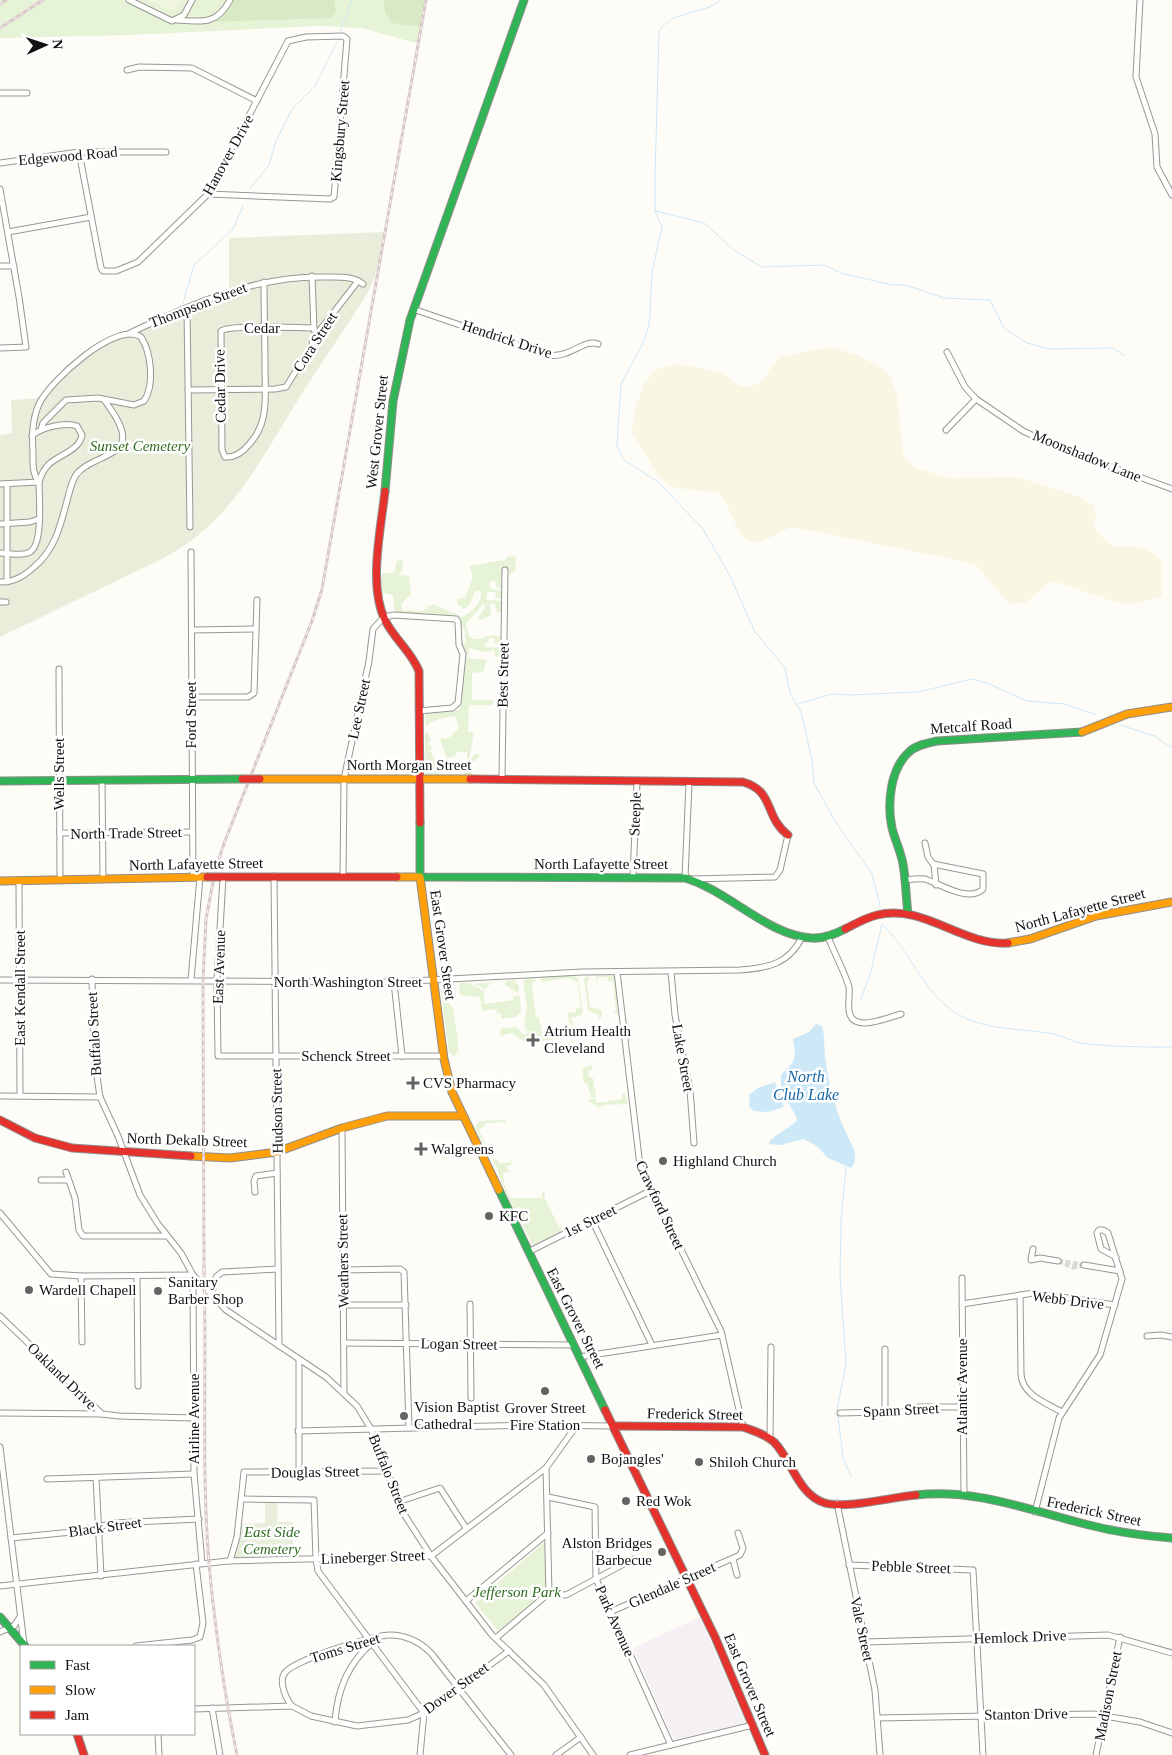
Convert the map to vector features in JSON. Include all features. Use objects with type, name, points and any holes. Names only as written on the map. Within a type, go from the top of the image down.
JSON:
[{"type":"street","points":[[129,0],[167,20],[202,22],[221,14],[230,0]]},
{"type":"street","points":[[176,20],[184,15],[192,0]]},
{"type":"street","name":"West Grover Street","points":[[420,876],[420,710],[417,666],[409,650],[391,629],[384,617],[379,603],[377,584],[385,474],[397,374],[413,309],[524,0]]},
{"type":"street","points":[[1140,0],[1136,77],[1155,134],[1157,167],[1172,195]]},
{"type":"street","name":"Hanover Drive","points":[[91,217],[103,271],[116,271],[138,262],[208,194],[288,41],[306,36],[337,36]]},
{"type":"street","name":"Kingsbury Street","points":[[208,194],[330,199],[334,197],[348,42],[343,36],[337,36]]},
{"type":"street","points":[[127,70],[139,66],[192,68],[257,100]]},
{"type":"street","points":[[0,93],[27,92]]},
{"type":"street","points":[[8,232],[91,217],[79,152]]},
{"type":"street","name":"Edgewood Road","points":[[0,163],[79,152],[166,152]]},
{"type":"street","points":[[0,190],[26,347],[0,348]]},
{"type":"street","points":[[0,266],[14,266]]},
{"type":"street","points":[[312,276],[314,338]]},
{"type":"street","name":"Thompson Street","points":[[7,554],[27,553],[34,548],[39,538],[39,482],[33,469],[33,422],[38,406],[58,378],[77,361],[100,345],[235,289],[264,282],[312,276],[358,281],[363,284]]},
{"type":"street","name":"Cora Street","points":[[188,390],[279,389],[288,384],[312,345],[314,338],[358,281]]},
{"type":"street","points":[[264,282],[265,388]]},
{"type":"street","points":[[187,308],[190,527]]},
{"type":"street","name":"Hendrick Drive","points":[[413,309],[548,355],[564,356],[592,341],[598,344]]},
{"type":"street","name":"Cedar","points":[[219,341],[221,331],[224,328],[314,328]]},
{"type":"street","name":"Thompson Street","points":[[105,401],[134,405],[142,402],[148,395],[149,365],[146,346],[139,335],[122,336]]},
{"type":"street","name":"Cedar Drive","points":[[219,341],[223,455],[230,457],[243,451],[263,419],[265,388]]},
{"type":"street","name":"Moonshadow Lane","points":[[947,352],[965,387],[976,399],[1023,431],[1060,448],[1172,489]]},
{"type":"street","points":[[0,582],[7,582],[25,575],[47,555],[58,534],[74,478],[80,470],[116,450],[122,443],[119,425],[105,401],[87,398],[66,400],[43,423],[40,430]]},
{"type":"street","points":[[946,430],[976,399]]},
{"type":"street","points":[[0,484],[39,482],[50,463],[79,444],[82,438],[80,429],[74,425],[40,430],[32,436]]},
{"type":"street","points":[[7,484],[7,582]]},
{"type":"street","points":[[0,508],[7,507]]},
{"type":"street","points":[[0,524],[30,522],[39,519]]},
{"type":"street","points":[[0,539],[7,539]]},
{"type":"street","name":"Ford Street","points":[[191,552],[192,832],[200,877],[191,980]]},
{"type":"street","points":[[0,554],[7,554]]},
{"type":"street","points":[[0,568],[7,568]]},
{"type":"street","name":"Best Street","points":[[502,779],[505,570]]},
{"type":"street","points":[[191,698],[251,697],[254,687],[254,629],[257,600]]},
{"type":"street","points":[[384,617],[400,614],[456,619],[463,654],[458,703],[452,708],[420,710]]},
{"type":"street","name":"Lee Street","points":[[343,877],[344,779],[374,629],[384,617]]},
{"type":"street","points":[[192,630],[254,629]]},
{"type":"street","name":"Wells Street","points":[[58,669],[60,880]]},
{"type":"street","name":"Metcalf Road","points":[[908,914],[905,880],[890,806],[896,772],[909,751],[923,744],[937,741],[1086,731],[1127,714],[1172,707]]},
{"type":"street","name":"North Morgan Street","points":[[0,781],[502,779],[743,782],[758,787],[767,797],[779,828],[788,835]]},
{"type":"street","points":[[102,781],[103,879]]},
{"type":"street","name":"Steeple","points":[[632,877],[637,782]]},
{"type":"street","points":[[689,782],[688,879],[775,877],[780,870],[788,835]]},
{"type":"street","name":"North Trade Street","points":[[60,833],[192,832]]},
{"type":"street","points":[[925,843],[928,857],[934,864],[936,885]]},
{"type":"street","points":[[905,880],[922,879],[936,885],[975,893],[984,889],[984,876],[982,873],[934,864]]},
{"type":"street","name":"North Lafayette Street","points":[[0,881],[274,876],[632,877],[688,879],[769,925],[802,937],[816,939],[828,937],[876,915],[891,913],[908,914],[971,938],[1004,943],[1032,938],[1090,919],[1172,902]]},
{"type":"street","name":"Hudson Street","points":[[274,876],[279,1346]]},
{"type":"street","name":"East Grover Street","points":[[420,876],[444,1056],[452,1092],[687,1578],[765,1755]]},
{"type":"street","name":"East Avenue","points":[[218,1056],[217,981],[222,877]]},
{"type":"street","name":"East Kendall Street","points":[[19,881],[20,1096]]},
{"type":"street","name":"North Washington Street","points":[[0,980],[394,982],[582,972],[671,972],[772,966],[793,952],[802,937]]},
{"type":"street","points":[[828,937],[849,987],[849,1012],[854,1022],[858,1024],[901,1014]]},
{"type":"street","name":"Crawford Street","points":[[617,972],[637,1157],[722,1334],[743,1427]]},
{"type":"street","name":"Lake Street","points":[[671,972],[676,1015],[690,1090],[694,1143]]},
{"type":"street","name":"Buffalo Street","points":[[92,979],[94,1056],[100,1097],[140,1195],[167,1236],[181,1253],[193,1275],[226,1310],[326,1377],[357,1406],[371,1430],[398,1502],[431,1556],[496,1638],[544,1686],[593,1755]]},
{"type":"street","points":[[394,982],[402,1056]]},
{"type":"street","name":"Schenck Street","points":[[218,1056],[444,1056]]},
{"type":"street","points":[[0,1096],[100,1097]]},
{"type":"street","name":"North Dekalb Street","points":[[0,1120],[24,1134],[54,1144],[90,1150],[230,1158],[277,1152],[342,1128],[370,1119],[392,1115],[462,1116]]},
{"type":"street","name":"Weathers Street","points":[[342,1128],[344,1393]]},
{"type":"street","points":[[66,1172],[67,1180],[75,1198],[80,1230],[83,1236],[167,1236]]},
{"type":"street","points":[[255,1192],[254,1181],[256,1176],[277,1173]]},
{"type":"street","points":[[41,1180],[67,1180]]},
{"type":"street","name":"1st Street","points":[[528,1252],[652,1190]]},
{"type":"street","points":[[0,1213],[51,1274],[81,1276],[193,1275]]},
{"type":"street","points":[[592,1220],[652,1345]]},
{"type":"street","points":[[1035,1512],[1056,1426],[1062,1412],[1100,1355],[1122,1279],[1115,1254],[1107,1232],[1099,1230],[1097,1233],[1101,1249],[1115,1254]]},
{"type":"street","points":[[1040,1258],[1058,1261]]},
{"type":"street","points":[[1084,1265],[1120,1271]]},
{"type":"street","points":[[212,1293],[216,1277],[222,1272],[278,1269]]},
{"type":"street","points":[[343,1270],[403,1270],[406,1278],[406,1344],[410,1428]]},
{"type":"street","name":"Airline Avenue","points":[[146,1645],[194,1640],[200,1637],[203,1629],[194,1474],[193,1275]]},
{"type":"street","points":[[81,1276],[82,1342]]},
{"type":"street","points":[[137,1276],[138,1386]]},
{"type":"street","name":"Atlantic Avenue","points":[[962,1278],[964,1495]]},
{"type":"street","name":"Webb Drive","points":[[962,1304],[1040,1293],[1115,1305]]},
{"type":"street","points":[[1020,1295],[1021,1374],[1023,1385],[1029,1392],[1062,1412]]},
{"type":"street","points":[[470,1304],[471,1398]]},
{"type":"street","points":[[343,1305],[406,1305]]},
{"type":"street","name":"Oakland Drive","points":[[0,1316],[102,1414],[193,1418]]},
{"type":"street","points":[[579,1357],[722,1334]]},
{"type":"street","points":[[1147,1336],[1161,1335],[1172,1337]]},
{"type":"street","name":"Logan Street","points":[[344,1343],[574,1345]]},
{"type":"street","points":[[770,1437],[771,1347]]},
{"type":"street","points":[[885,1349],[885,1412]]},
{"type":"street","points":[[299,1359],[299,1473]]},
{"type":"street","name":"Spann Street","points":[[840,1412],[919,1411],[919,1407],[962,1407]]},
{"type":"street","points":[[0,1413],[102,1414]]},
{"type":"street","name":"Frederick Street","points":[[298,1431],[577,1425],[743,1427],[770,1437],[784,1454],[809,1494],[822,1502],[838,1504],[938,1494],[964,1495],[1127,1533],[1172,1537]]},
{"type":"street","name":"Lineberger Street","points":[[0,1586],[230,1561],[431,1556],[546,1468],[577,1425]]},
{"type":"street","points":[[0,1447],[24,1645]]},
{"type":"street","points":[[546,1468],[549,1593]]},
{"type":"street","name":"Douglas Street","points":[[242,1499],[244,1472],[386,1471]]},
{"type":"street","points":[[47,1479],[194,1474]]},
{"type":"street","points":[[96,1478],[101,1576]]},
{"type":"street","points":[[398,1502],[440,1488],[466,1528]]},
{"type":"street","name":"Park Avenue","points":[[548,1497],[594,1507],[596,1579],[671,1745]]},
{"type":"street","points":[[230,1561],[237,1537],[242,1499],[314,1500],[316,1558],[321,1576],[424,1713],[420,1755]]},
{"type":"street","name":"Vale Street","points":[[838,1504],[875,1690],[880,1755]]},
{"type":"street","name":"Black Street","points":[[11,1538],[82,1531],[113,1523],[198,1519]]},
{"type":"street","points":[[466,1601],[548,1533]]},
{"type":"street","name":"Glendale Street","points":[[610,1612],[733,1559],[743,1550],[738,1533]]},
{"type":"street","points":[[496,1638],[549,1593],[566,1595],[634,1559]]},
{"type":"street","name":"Glendale Street","points":[[733,1559],[737,1575]]},
{"type":"street","name":"Pebble Street","points":[[849,1565],[973,1570],[977,1639]]},
{"type":"street","points":[[0,1632],[10,1629],[18,1622],[20,1614]]},
{"type":"street","points":[[0,1617],[23,1645]]},
{"type":"street","name":"Hemlock Drive","points":[[865,1642],[1097,1634],[1120,1637],[1172,1653]]},
{"type":"street","name":"Toms Street","points":[[292,1706],[285,1695],[282,1681],[283,1674],[290,1667],[390,1635],[416,1642],[431,1653],[511,1755]]},
{"type":"street","name":"Madison Street","points":[[1096,1755],[1120,1637]]},
{"type":"street","points":[[977,1639],[983,1755]]},
{"type":"street","points":[[335,1722],[339,1693],[344,1678],[370,1641]]},
{"type":"street","name":"Dover Street","points":[[195,1709],[292,1706],[311,1716],[357,1726],[408,1720],[424,1713],[509,1651]]},
{"type":"street","points":[[212,1708],[220,1755]]},
{"type":"street","name":"Stanton Drive","points":[[877,1718],[1059,1713],[1105,1716],[1140,1722],[1172,1733]]},
{"type":"street","points":[[630,1755],[753,1725]]},
{"type":"street","points":[[77,1735],[84,1755]]},
{"type":"street","points":[[158,1735],[159,1755]]},
{"type":"street","points":[[556,1755],[581,1737]]},
{"type":"shaded area","points":[[830,347],[855,354],[882,368],[890,377],[897,394],[903,453],[908,462],[916,468],[948,478],[1017,477],[1080,497],[1093,505],[1096,513],[1094,528],[1106,541],[1115,547],[1142,547],[1162,560],[1162,596],[1143,602],[1126,604],[1056,582],[1047,584],[1027,602],[1011,604],[1005,600],[978,567],[962,561],[798,528],[789,528],[761,542],[749,541],[740,534],[724,499],[719,493],[676,488],[668,484],[659,477],[632,432],[635,407],[644,385],[655,370],[674,364],[694,367],[720,372],[740,386],[750,387],[761,382],[779,357]]},
{"type":"shaded area","points":[[700,1617],[744,1720],[742,1725],[674,1740],[633,1648]]},
{"type":"green space","points":[[0,0],[426,0],[419,44],[362,28],[319,26],[130,35],[0,38]]},
{"type":"green space","points":[[148,0],[181,0],[177,7],[170,10]]},
{"type":"green space","points":[[230,0],[334,0],[336,11],[332,18],[204,22],[215,18]]},
{"type":"green space","points":[[384,0],[426,0],[422,27],[392,23],[385,13]]},
{"type":"green space","name":"Sunset Cemetery","points":[[386,232],[378,269],[368,292],[259,464],[228,506],[210,525],[166,557],[0,637],[0,435],[12,433],[11,400],[42,398],[47,390],[100,345],[229,292],[229,238]]},
{"type":"green space","points":[[508,556],[516,557],[515,572],[509,574],[509,568],[503,567],[503,588],[497,588],[495,581],[490,581],[490,589],[503,591],[503,599],[496,598],[495,592],[487,592],[487,600],[503,601],[503,612],[497,612],[495,604],[490,604],[491,615],[479,621],[478,618],[485,607],[484,603],[466,624],[469,636],[472,638],[502,637],[502,645],[494,643],[494,638],[489,638],[489,642],[485,643],[486,647],[501,648],[501,657],[495,657],[494,650],[483,652],[469,648],[469,654],[466,655],[467,658],[487,660],[483,672],[472,673],[472,700],[493,700],[493,705],[469,705],[468,732],[474,732],[469,760],[476,753],[480,756],[472,763],[472,776],[465,776],[464,771],[468,770],[467,752],[457,752],[454,757],[449,757],[448,760],[440,740],[442,737],[444,739],[452,736],[459,728],[455,716],[437,720],[426,726],[425,713],[460,710],[465,652],[462,645],[465,643],[465,632],[459,621],[395,613],[393,595],[381,592],[382,573],[394,573],[397,561],[403,560],[402,570],[399,575],[409,576],[411,594],[401,604],[402,610],[422,611],[433,604],[463,617],[476,606],[481,595],[481,591],[475,591],[470,604],[464,609],[457,604],[457,599],[465,598],[473,577],[469,566],[505,560]]},
{"type":"green space","points":[[425,733],[428,733],[431,740],[428,743],[433,747],[430,750],[435,761],[439,762],[436,764],[436,772],[440,776],[428,776],[425,773]]},
{"type":"green space","points":[[598,975],[615,976],[618,1014],[613,1013],[616,1011],[613,981],[608,981],[607,977],[598,977],[596,982]]},
{"type":"green space","points":[[575,976],[578,978],[583,1012],[580,1016],[571,1018],[574,1029],[569,1022],[568,1013],[576,1012],[576,1008],[581,1007],[577,982],[568,978],[541,982],[540,980],[542,977]]},
{"type":"green space","points":[[588,976],[590,979],[587,982],[590,1007],[602,1010],[602,1016],[599,1020],[598,1015],[588,1010],[584,978]]},
{"type":"green space","points":[[533,978],[536,1017],[539,1017],[542,1034],[554,1036],[555,1033],[559,1037],[571,1037],[541,1041],[538,1037],[523,1041],[512,1033],[500,1036],[501,1029],[515,1027],[525,1035],[528,1032],[524,1025],[527,1008],[523,982],[525,979]]},
{"type":"green space","points":[[514,980],[519,986],[518,993],[505,985],[506,981],[491,983],[485,989],[474,984]]},
{"type":"green space","points":[[459,983],[469,983],[484,991],[484,1004],[513,1000],[513,996],[520,996],[521,1012],[515,1017],[501,1019],[501,1013],[497,1014],[496,1009],[482,1011],[480,997],[460,995]]},
{"type":"green space","points":[[450,984],[447,987],[449,1004],[453,1007],[459,1051],[454,1056],[449,1053],[441,990],[443,986]]},
{"type":"green space","points":[[603,1063],[592,1066],[592,1070],[588,1071],[589,1077],[593,1078],[596,1097],[591,1098],[587,1083],[584,1083],[582,1068]]},
{"type":"green space","points":[[622,1094],[625,1094],[628,1104],[602,1105],[599,1108],[587,1100],[595,1098],[597,1103],[622,1099]]},
{"type":"green space","points":[[479,1121],[507,1121],[506,1124],[504,1122],[487,1123],[479,1130],[493,1160],[498,1159],[499,1163],[509,1163],[511,1159],[511,1165],[507,1166],[511,1176],[509,1172],[503,1173],[504,1184],[511,1198],[542,1198],[542,1192],[545,1192],[544,1197],[559,1227],[564,1229],[582,1221],[582,1215],[586,1217],[585,1221],[537,1245],[532,1244],[520,1221],[525,1217],[520,1219],[516,1211],[521,1209],[521,1207],[514,1209],[498,1171],[475,1127]]},
{"type":"green space","name":"East Side Cemetery","points":[[265,1499],[278,1499],[277,1522],[293,1522],[293,1559],[230,1561],[239,1524],[265,1523]]},
{"type":"green space","name":"Jefferson Park","points":[[548,1539],[548,1592],[500,1633],[475,1603]]},
{"type":"water","name":"North Club Lake","points":[[816,1024],[822,1026],[831,1091],[855,1153],[855,1162],[851,1168],[828,1158],[817,1146],[803,1139],[781,1145],[769,1144],[770,1140],[796,1122],[797,1118],[783,1093],[781,1075],[793,1062],[795,1055],[793,1039],[809,1032]]},
{"type":"water","name":"North Club Lake","points":[[775,1082],[784,1107],[767,1112],[753,1111],[749,1106],[750,1094],[758,1088]]},
{"type":"waterway","points":[[340,31],[352,0]]},
{"type":"waterway","points":[[721,0],[705,9],[679,16],[665,25],[659,32],[655,211],[662,227],[652,272],[648,329],[643,343],[621,384],[617,446],[623,459],[658,482],[703,529],[730,576],[755,632],[785,668],[790,693],[801,712],[812,760],[814,783],[835,821],[872,874],[880,906]]},
{"type":"waterway","points":[[250,189],[269,165],[276,141],[292,109],[315,86],[337,42]]},
{"type":"waterway","points":[[183,303],[194,265],[233,229],[243,206]]},
{"type":"waterway","points":[[656,211],[704,223],[735,251],[762,267],[824,265],[841,273],[892,285],[906,285],[944,298],[990,300],[1004,328],[1027,343],[1049,349],[1113,348],[1125,356]]},
{"type":"waterway","points":[[798,704],[832,694],[918,692],[972,679],[987,683],[1027,701],[1065,704],[1096,715]]},
{"type":"waterway","points":[[1120,725],[1155,736],[1172,748]]},
{"type":"waterway","points":[[861,999],[871,971],[882,924],[899,943],[936,996],[956,1013],[968,1019],[981,1024],[1007,1029],[1052,1034],[1081,1043],[1115,1046],[1172,1047]]},
{"type":"waterway","points":[[846,1167],[841,1222],[840,1275],[846,1365],[837,1409],[843,1457],[851,1477]]},
{"type":"tunnel","points":[[1058,1261],[1073,1267],[1084,1265]]},
{"type":"tunnel","points":[[1058,1261],[1084,1265]]},
{"type":"railway","points":[[0,4],[6,0]]},
{"type":"railway","points":[[0,28],[43,0]]},
{"type":"railway","points":[[204,1273],[203,981],[206,919],[216,867],[225,841],[312,621],[322,589],[426,0]]},
{"type":"railway","points":[[204,1267],[205,1490],[209,1564],[220,1660],[237,1755]]},
{"type":"traffic: fast","points":[[385,491],[393,401],[410,320],[524,0]]},
{"type":"traffic: fast","points":[[908,914],[903,864],[892,828],[890,798],[894,777],[903,759],[909,752],[919,746],[937,741],[1082,732]]},
{"type":"traffic: fast","points":[[0,781],[242,779]]},
{"type":"traffic: fast","points":[[420,823],[420,877],[685,878],[701,884],[780,930],[796,935],[821,938],[845,929]]},
{"type":"traffic: fast","points":[[499,1190],[605,1410]]},
{"type":"traffic: fast","points":[[916,1495],[938,1494],[982,1498],[1109,1530],[1172,1538]]},
{"type":"traffic: fast","points":[[0,1617],[24,1645]]},
{"type":"traffic: slow","points":[[1082,732],[1127,714],[1172,707]]},
{"type":"traffic: slow","points":[[260,779],[470,779]]},
{"type":"traffic: slow","points":[[0,881],[207,877]]},
{"type":"traffic: slow","points":[[397,877],[420,877],[444,1059],[452,1092],[499,1190]]},
{"type":"traffic: slow","points":[[1008,943],[1030,939],[1096,916],[1172,902]]},
{"type":"traffic: slow","points":[[191,1156],[230,1158],[277,1152],[342,1128],[387,1116],[462,1116]]},
{"type":"traffic: jam","points":[[385,491],[377,557],[377,590],[385,620],[412,657],[419,671],[420,823]]},
{"type":"traffic: jam","points":[[242,779],[260,779]]},
{"type":"traffic: jam","points":[[470,779],[743,782],[753,786],[760,792],[780,828],[788,835]]},
{"type":"traffic: jam","points":[[207,877],[221,877]]},
{"type":"traffic: jam","points":[[221,877],[397,877]]},
{"type":"traffic: jam","points":[[845,929],[873,916],[894,913],[927,919],[975,938],[991,942],[1008,943]]},
{"type":"traffic: jam","points":[[0,1120],[35,1138],[72,1148],[191,1156]]},
{"type":"traffic: jam","points":[[605,1410],[715,1637],[765,1755]]},
{"type":"traffic: jam","points":[[613,1426],[743,1427],[771,1439],[780,1449],[808,1493],[825,1503],[857,1504],[916,1495]]},
{"type":"traffic: jam","points":[[77,1735],[84,1755]]},
{"type":"place","name":"Atrium Health Cleveland","points":[[533,1040]]},
{"type":"place","name":"CVS Pharmacy","points":[[413,1083]]},
{"type":"place","name":"Walgreens","points":[[421,1149]]},
{"type":"place","name":"Highland Church","points":[[663,1161]]},
{"type":"place","name":"KFC","points":[[489,1216]]},
{"type":"place","name":"Wardell Chapell","points":[[29,1290]]},
{"type":"place","name":"Sanitary Barber Shop","points":[[158,1291]]},
{"type":"place","name":"Grover Street Fire Station","points":[[545,1391]]},
{"type":"place","name":"Vision Baptist Cathedral","points":[[404,1416]]},
{"type":"place","name":"Bojangles'","points":[[591,1459]]},
{"type":"place","name":"Shiloh Church","points":[[699,1462]]},
{"type":"place","name":"Red Wok","points":[[626,1501]]},
{"type":"place","name":"Alston Bridges Barbecue","points":[[662,1552]]}]
